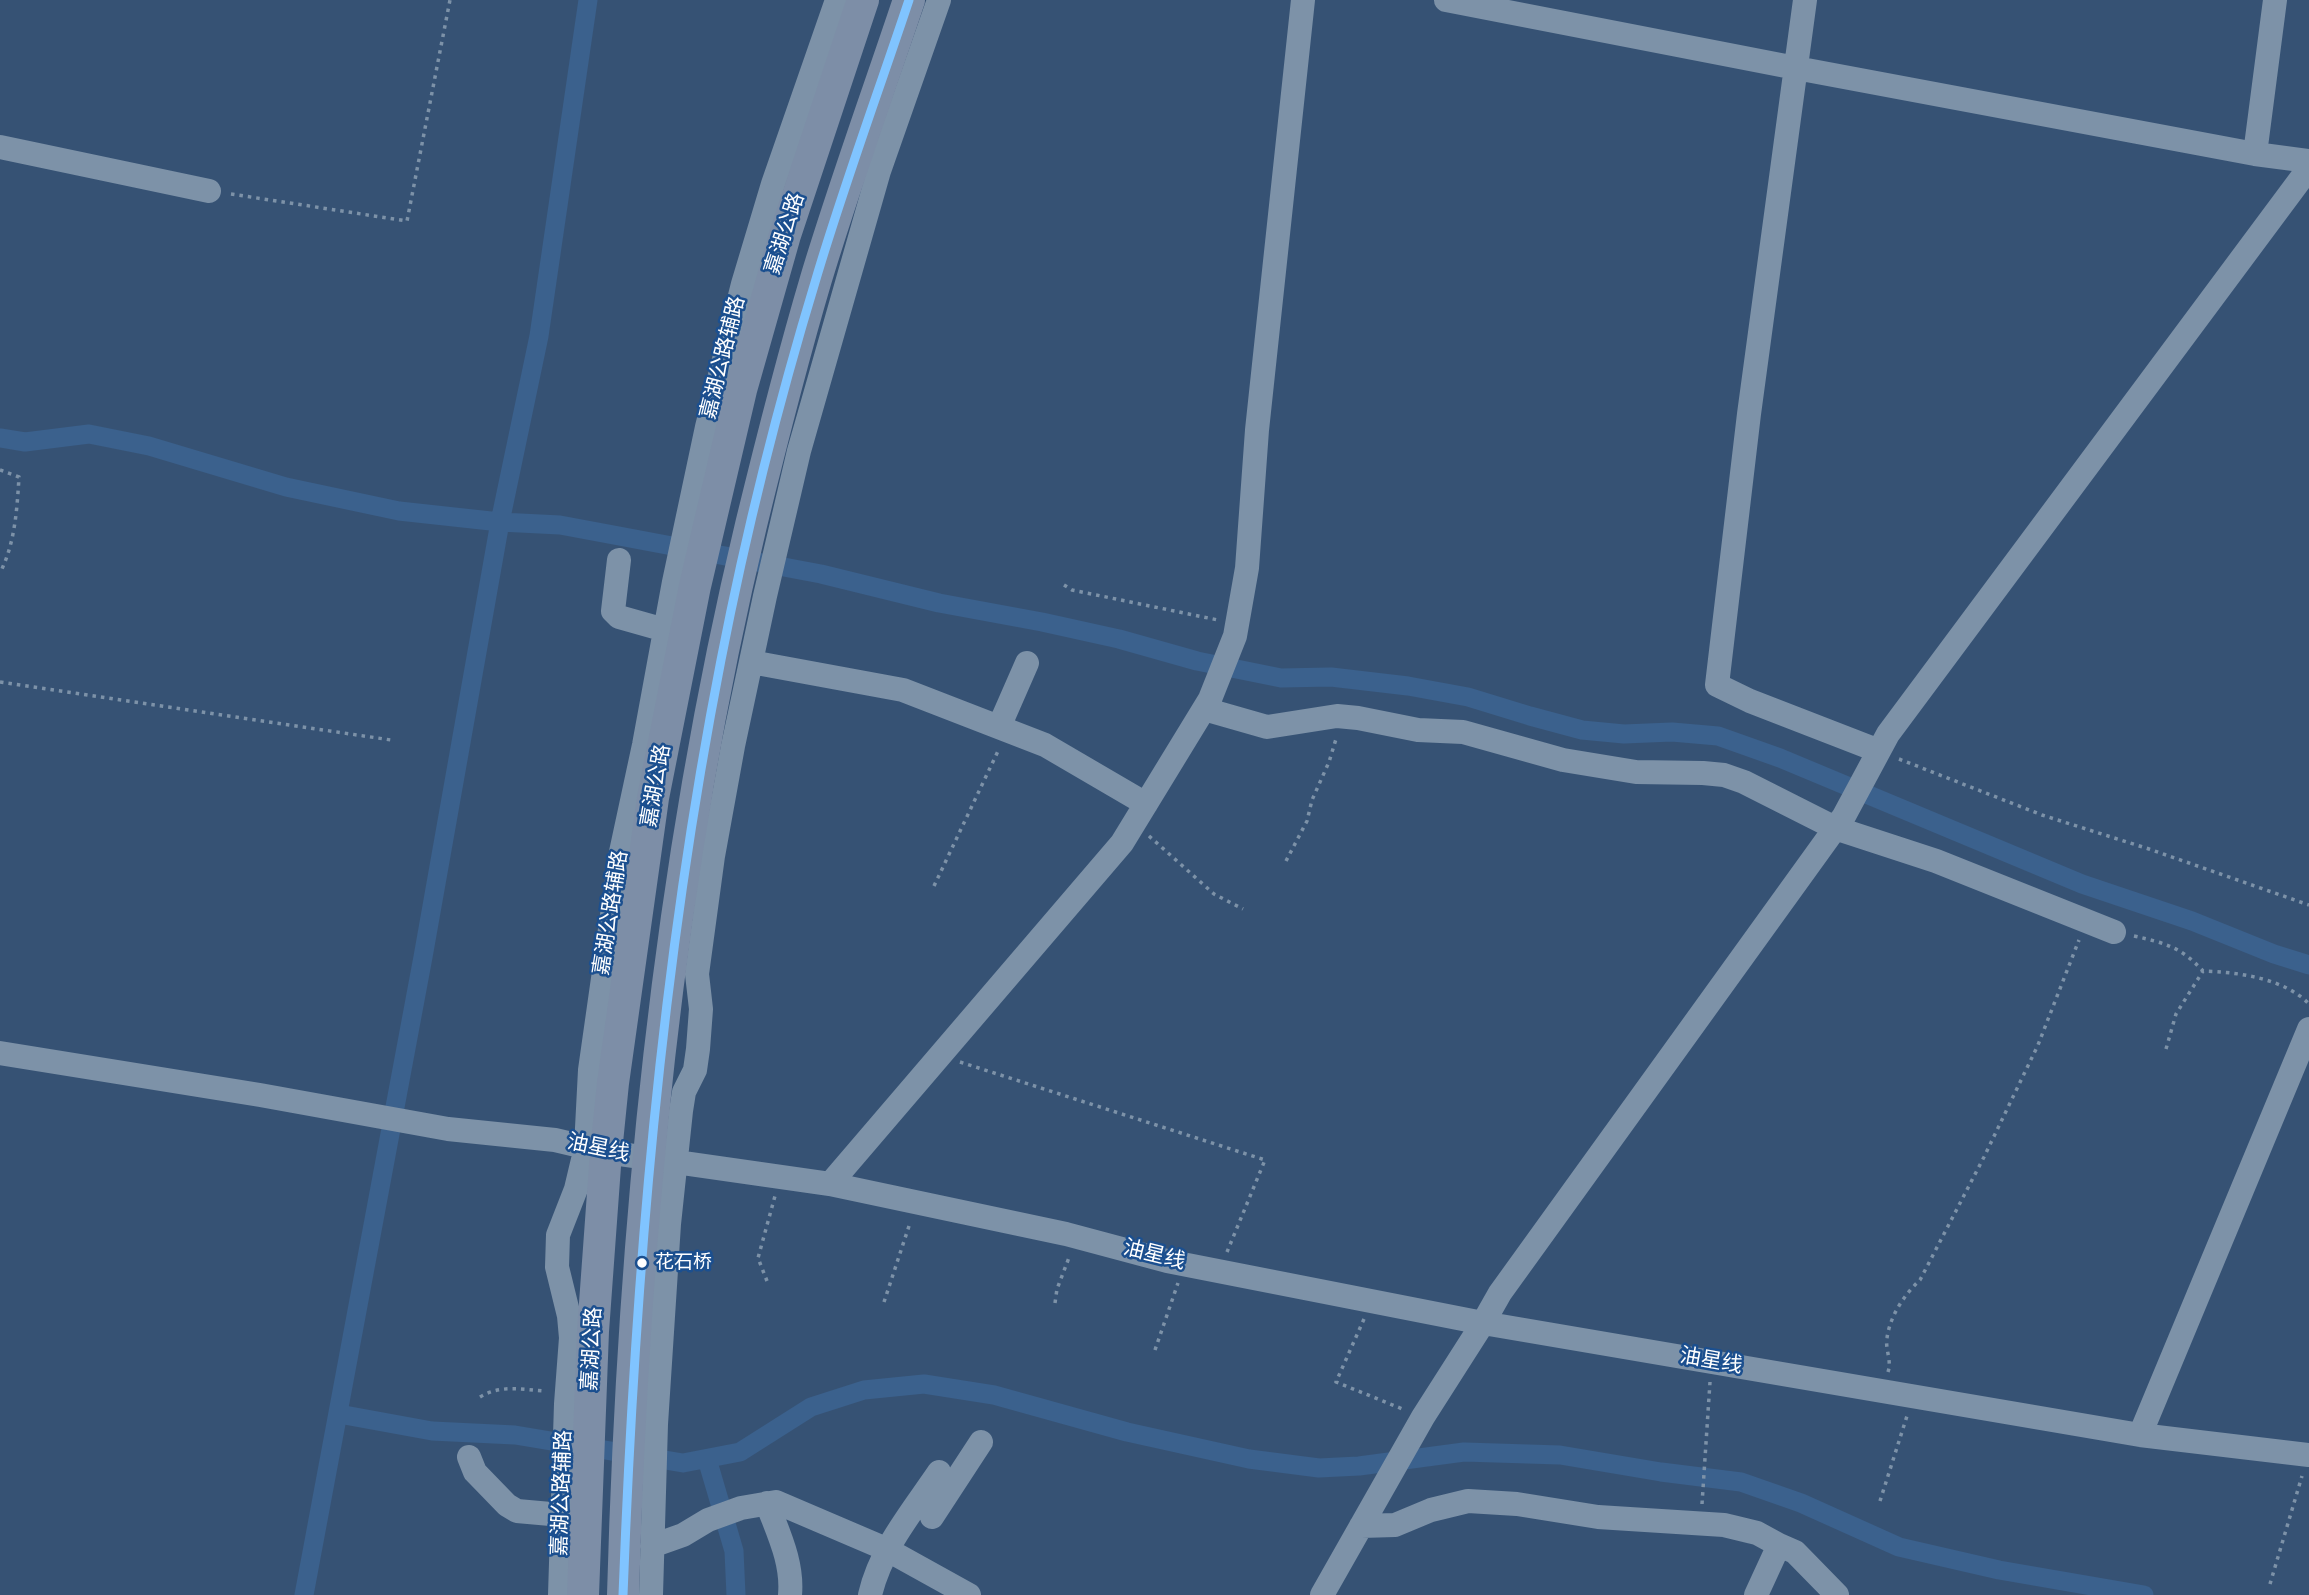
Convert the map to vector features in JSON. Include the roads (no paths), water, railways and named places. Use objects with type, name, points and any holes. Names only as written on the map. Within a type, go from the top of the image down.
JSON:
[{"type":"main road","name":"嘉湖公路","points":[[583,1595],[571,1509],[574,1403],[593,1331],[596,1150],[613,1083],[684,584],[701,513],[726,449],[785,234],[863,0]]},
{"type":"main road","name":"嘉湖公路","points":[[624,1595],[644,1530],[643,1423],[662,1161],[667,979],[681,885],[766,526],[784,395],[816,279],[909,0]]},
{"type":"street","name":"嘉湖公路辅路","points":[[701,513],[707,427],[743,284],[773,184],[837,0]]},
{"type":"street","points":[[766,526],[799,451],[851,264],[898,113],[939,0]]},
{"type":"street","points":[[830,1184],[1122,843],[1207,704],[1236,630],[1247,568],[1257,430],[1303,0]]},
{"type":"street","points":[[1446,0],[2255,154],[2309,162]]},
{"type":"street","points":[[1805,0],[1749,414],[1717,685],[1876,758]]},
{"type":"street","points":[[2255,154],[2275,0]]},
{"type":"street","points":[[0,147],[209,191]]},
{"type":"street","points":[[1322,1595],[1421,1422],[1507,1282],[1840,822],[1888,734],[2309,168]]},
{"type":"street","points":[[619,559],[613,611],[619,617],[665,630]]},
{"type":"street","name":"嘉湖公路辅路","points":[[574,1403],[569,1316],[556,1267],[558,1235],[576,1189],[596,1150],[590,1070],[607,942],[621,852],[665,630],[684,584]]},
{"type":"street","points":[[662,1161],[695,1070],[701,1009],[697,974],[713,856],[751,662],[751,593]]},
{"type":"street","points":[[751,662],[903,690],[1004,728],[1045,745],[1140,814]]},
{"type":"street","points":[[1004,728],[1027,663]]},
{"type":"street","points":[[1207,704],[1267,727],[1337,716],[1418,730],[1462,732],[1563,760],[1636,772],[1724,775],[2114,932]]},
{"type":"street","points":[[2140,1435],[2309,1029]]},
{"type":"street","name":"油星线","points":[[0,1053],[434,1127],[555,1140],[662,1161],[830,1184],[917,1201],[1219,1272],[1483,1323],[2140,1435],[2309,1455]]},
{"type":"street","points":[[870,1595],[874,1576],[886,1549],[939,1483],[981,1441]]},
{"type":"street","points":[[469,1457],[475,1472],[507,1505],[517,1511],[571,1509]]},
{"type":"street","points":[[932,1517],[939,1483]]},
{"type":"street","points":[[1362,1526],[1395,1525],[1431,1510],[1468,1501],[1517,1504],[1598,1517],[1724,1525],[1757,1533],[1795,1552],[1837,1595]]},
{"type":"street","points":[[651,1595],[644,1530],[683,1535],[708,1520],[741,1508],[776,1502],[886,1549],[969,1595]]},
{"type":"street","points":[[767,1503],[786,1555],[791,1586]]},
{"type":"street","name":"嘉湖公路辅路","points":[[560,1595],[571,1509]]},
{"type":"street","points":[[1756,1595],[1779,1545]]},
{"type":"waterway","points":[[304,1595],[423,957],[500,522],[539,336],[588,0]]},
{"type":"waterway","points":[[0,438],[25,442],[89,434],[149,446],[286,487],[399,511],[500,522],[560,525],[821,574],[939,603],[1119,639],[1197,661],[1281,678],[1331,677],[1408,686],[1468,697],[1582,730],[1624,734],[1672,732],[1718,736],[1780,758],[2082,884],[2192,921],[2309,965]]},
{"type":"waterway","points":[[339,1414],[432,1431],[515,1435],[683,1463],[740,1452],[811,1407],[864,1390],[924,1384],[994,1395],[1127,1432],[1249,1459],[1319,1468],[1359,1466],[1464,1452],[1560,1455],[1741,1482],[1801,1503],[1899,1547],[1999,1570],[2144,1595]]},
{"type":"waterway","points":[[707,1459],[734,1551],[736,1595]]},
{"type":"place","name":"花石桥","points":[[642,1263]]}]
